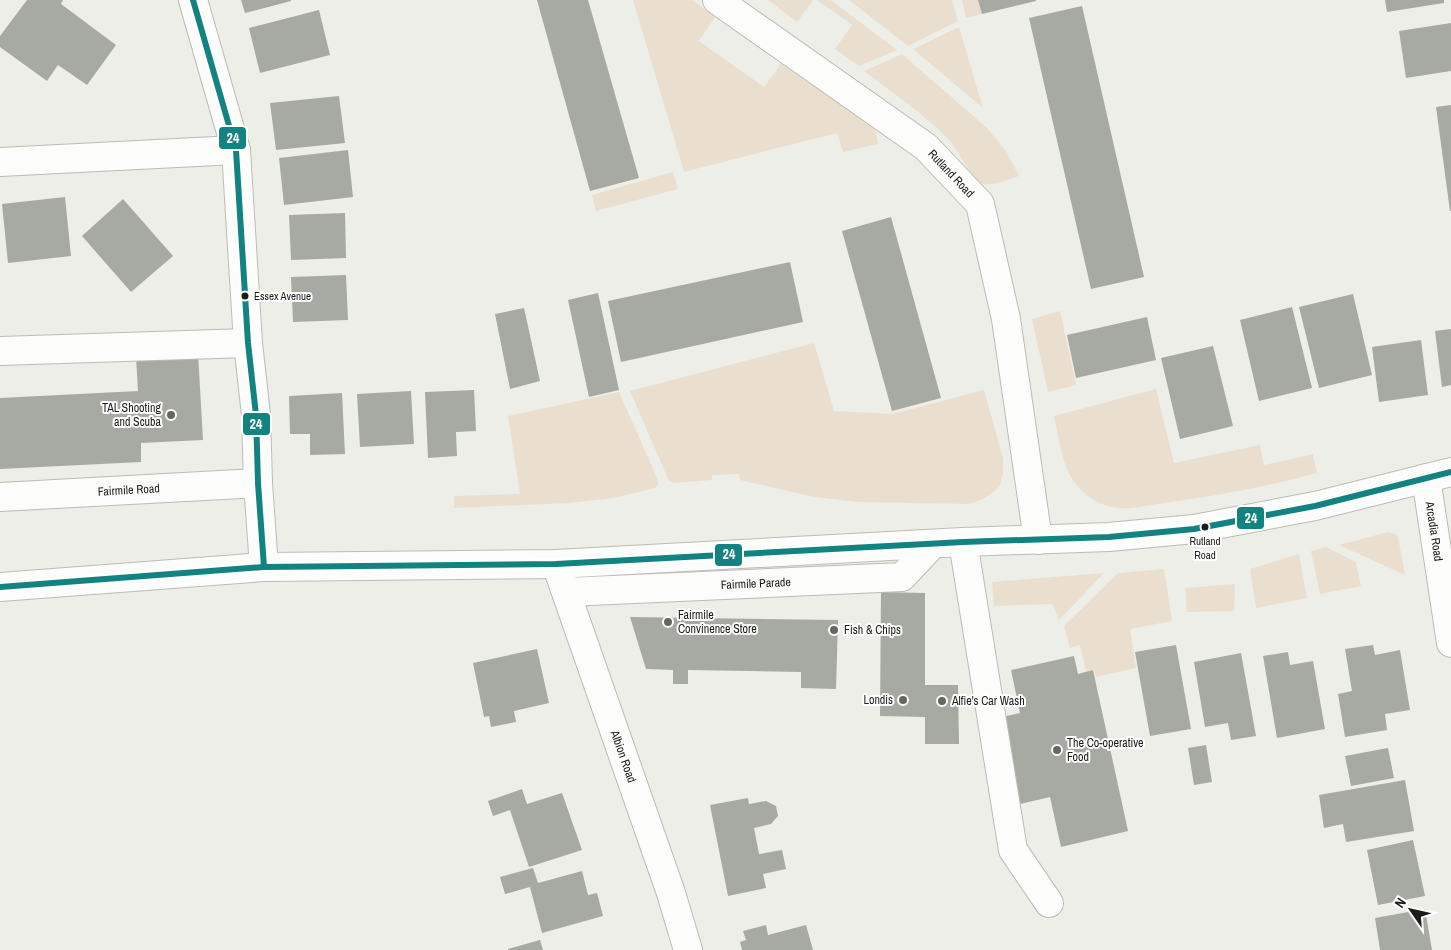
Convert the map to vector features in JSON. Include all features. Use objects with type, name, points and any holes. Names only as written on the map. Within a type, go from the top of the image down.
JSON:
[{"type":"street","points":[[193,0],[236,150],[248,342],[256,414],[258,483],[264,567]]},
{"type":"street","name":"Rutland Road","points":[[717,0],[926,147],[980,204],[1006,319],[1038,540]]},
{"type":"street","points":[[0,162],[236,150]]},
{"type":"street","points":[[0,351],[248,342]]},
{"type":"street","points":[[0,587],[264,567],[556,564],[963,542],[1109,537],[1194,529],[1315,506],[1438,475]]},
{"type":"street","name":"Arcadia Road","points":[[1438,475],[1451,642]]},
{"type":"street","name":"Fairmile Road","points":[[0,497],[258,483]]},
{"type":"street","points":[[963,542],[1013,850],[1049,903]]},
{"type":"street","name":"Fairmile Parade","points":[[567,592],[902,577],[932,545]]},
{"type":"street","name":"Albion Road","points":[[556,564],[671,892],[688,950]]},
{"type":"shaded area","points":[[633,0],[692,0],[715,17],[699,41],[764,87],[781,64],[873,127],[878,144],[843,152],[837,133],[684,172]]},
{"type":"shaded area","points":[[768,0],[813,0],[797,22]]},
{"type":"shaded area","points":[[817,0],[831,0],[897,50],[859,66],[835,49],[852,25]]},
{"type":"shaded area","points":[[849,0],[952,0],[958,21],[908,46]]},
{"type":"shaded area","points":[[962,0],[978,0],[982,14],[966,18]]},
{"type":"shaded area","points":[[959,27],[983,108],[913,49]]},
{"type":"shaded area","points":[[902,54],[987,128],[1006,151],[1019,176],[994,184],[978,182],[941,131],[864,71]]},
{"type":"shaded area","points":[[673,172],[678,189],[596,211],[592,195]]},
{"type":"shaded area","points":[[1060,311],[1076,385],[1048,392],[1032,319]]},
{"type":"shaded area","points":[[814,343],[834,411],[893,414],[984,390],[1003,458],[1003,474],[1000,485],[995,491],[981,500],[969,504],[858,502],[815,497],[740,480],[739,474],[712,475],[712,480],[673,483],[669,481],[630,391]]},
{"type":"shaded area","points":[[1156,389],[1174,463],[1260,445],[1264,465],[1313,454],[1317,473],[1241,491],[1138,507],[1117,508],[1095,501],[1074,482],[1066,467],[1054,416]]},
{"type":"shaded area","points":[[619,392],[658,480],[655,488],[613,498],[570,503],[454,508],[454,496],[520,494],[508,416]]},
{"type":"shaded area","points":[[1388,532],[1398,537],[1405,575],[1339,545]]},
{"type":"shaded area","points":[[1326,547],[1356,562],[1361,586],[1320,594],[1311,551]]},
{"type":"shaded area","points":[[1299,554],[1307,598],[1256,608],[1250,569]]},
{"type":"shaded area","points":[[1164,569],[1172,621],[1130,629],[1136,668],[1096,677],[1094,669],[1086,671],[1080,645],[1070,648],[1064,626],[1118,573]]},
{"type":"shaded area","points":[[1104,573],[1059,620],[1052,604],[994,606],[992,582]]},
{"type":"shaded area","points":[[1235,584],[1234,611],[1187,612],[1185,588]]},
{"type":"building","points":[[27,0],[63,0],[61,4],[116,45],[87,85],[58,65],[47,81],[0,47],[0,36]]},
{"type":"building","points":[[241,0],[291,0],[291,1],[245,13]]},
{"type":"building","points":[[537,0],[588,0],[639,178],[590,191]]},
{"type":"building","points":[[978,0],[1036,0],[1036,1],[982,14]]},
{"type":"building","points":[[1385,0],[1444,0],[1444,3],[1387,12]]},
{"type":"building","points":[[1082,6],[1144,277],[1091,289],[1029,18]]},
{"type":"building","points":[[319,10],[330,55],[260,73],[249,28]]},
{"type":"building","points":[[1451,23],[1451,71],[1406,78],[1399,31]]},
{"type":"building","points":[[339,96],[345,143],[276,150],[270,103]]},
{"type":"building","points":[[1451,105],[1451,211],[1450,211],[1436,107]]},
{"type":"building","points":[[348,150],[353,197],[284,205],[279,158]]},
{"type":"building","points":[[65,197],[71,256],[8,263],[2,204]]},
{"type":"building","points":[[123,199],[173,256],[131,292],[82,236]]},
{"type":"building","points":[[345,213],[346,258],[291,260],[289,215]]},
{"type":"building","points":[[891,217],[941,398],[892,411],[842,231]]},
{"type":"building","points":[[790,262],[803,322],[621,362],[608,301]]},
{"type":"building","points":[[346,275],[348,320],[293,322],[291,277]]},
{"type":"building","points":[[598,293],[619,390],[589,397],[568,300]]},
{"type":"building","points":[[1353,294],[1372,375],[1319,388],[1299,307]]},
{"type":"building","points":[[1292,307],[1312,388],[1259,401],[1240,320]]},
{"type":"building","points":[[524,308],[540,381],[510,389],[495,314]]},
{"type":"building","points":[[1147,317],[1156,360],[1076,378],[1067,335]]},
{"type":"building","points":[[1451,329],[1451,385],[1442,387],[1435,331]]},
{"type":"building","points":[[1421,340],[1428,395],[1379,402],[1372,347]]},
{"type":"building","points":[[1213,346],[1233,426],[1180,439],[1161,358]]},
{"type":"building","points":[[198,353],[203,440],[141,443],[141,462],[0,469],[0,398],[138,391],[136,357]]},
{"type":"building","points":[[474,390],[476,431],[456,432],[457,456],[428,458],[425,392]]},
{"type":"building","points":[[411,391],[414,444],[360,447],[357,394]]},
{"type":"building","points":[[342,393],[345,454],[310,455],[310,434],[290,434],[289,396]]},
{"type":"building","points":[[881,592],[925,593],[925,685],[958,685],[959,744],[925,744],[925,717],[880,716]]},
{"type":"building","points":[[630,617],[838,620],[836,689],[801,688],[801,672],[688,670],[688,684],[673,684],[673,670],[646,669]]},
{"type":"building","points":[[1176,645],[1191,729],[1150,736],[1135,652]]},
{"type":"building","points":[[1373,645],[1375,655],[1400,650],[1410,710],[1385,714],[1387,730],[1345,737],[1338,694],[1352,691],[1345,649]]},
{"type":"building","points":[[537,649],[549,703],[514,711],[516,722],[491,727],[489,716],[484,717],[473,663]]},
{"type":"building","points":[[1288,652],[1290,665],[1313,661],[1325,729],[1277,738],[1263,656]]},
{"type":"building","points":[[1241,653],[1256,736],[1231,740],[1228,723],[1205,727],[1194,662]]},
{"type":"building","name":"The Co-operative Food","points":[[1074,656],[1078,674],[1093,670],[1128,831],[1061,847],[1050,797],[1016,805],[997,718],[1020,713],[1011,670]]},
{"type":"building","points":[[1206,745],[1212,782],[1194,785],[1188,748]]},
{"type":"building","points":[[1388,748],[1394,778],[1351,786],[1345,756]]},
{"type":"building","points":[[1405,780],[1414,831],[1346,842],[1343,824],[1324,828],[1319,795]]},
{"type":"building","points":[[522,789],[527,804],[562,793],[582,850],[529,867],[510,810],[493,816],[488,801]]},
{"type":"building","points":[[748,798],[749,804],[766,801],[776,806],[778,816],[771,824],[754,828],[759,854],[782,850],[786,869],[763,874],[766,888],[728,896],[710,805]]},
{"type":"building","points":[[1413,840],[1425,896],[1378,905],[1367,850]]},
{"type":"building","points":[[533,868],[538,883],[582,871],[588,895],[597,893],[603,916],[542,933],[530,887],[505,894],[500,877]]},
{"type":"building","points":[[1425,909],[1432,950],[1380,950],[1375,918]]},
{"type":"building","points":[[766,925],[768,935],[806,925],[813,950],[742,950],[740,942],[746,940],[743,931]]},
{"type":"building","points":[[540,940],[543,950],[508,950],[508,949]]},
{"type":"transit line","name":"24","points":[[193,0],[236,150],[248,343],[256,415],[258,483],[264,567]]},
{"type":"transit line","name":"24","points":[[0,587],[264,567],[556,564],[963,542],[1109,537],[1194,529],[1315,506],[1451,472]]},
{"type":"place","name":"Essex Avenue","points":[[245,296]]},
{"type":"place","name":"TAL Shooting and Scuba","points":[[171,415]]},
{"type":"place","name":"Rutland Road","points":[[1205,527]]},
{"type":"place","name":"Fairmile Convinence Store","points":[[668,622]]},
{"type":"place","name":"Fish & Chips","points":[[834,630]]},
{"type":"place","name":"Londis","points":[[903,700]]},
{"type":"place","name":"Alfie's Car Wash","points":[[942,701]]},
{"type":"place","name":"The Co-operative Food","points":[[1057,750]]}]
